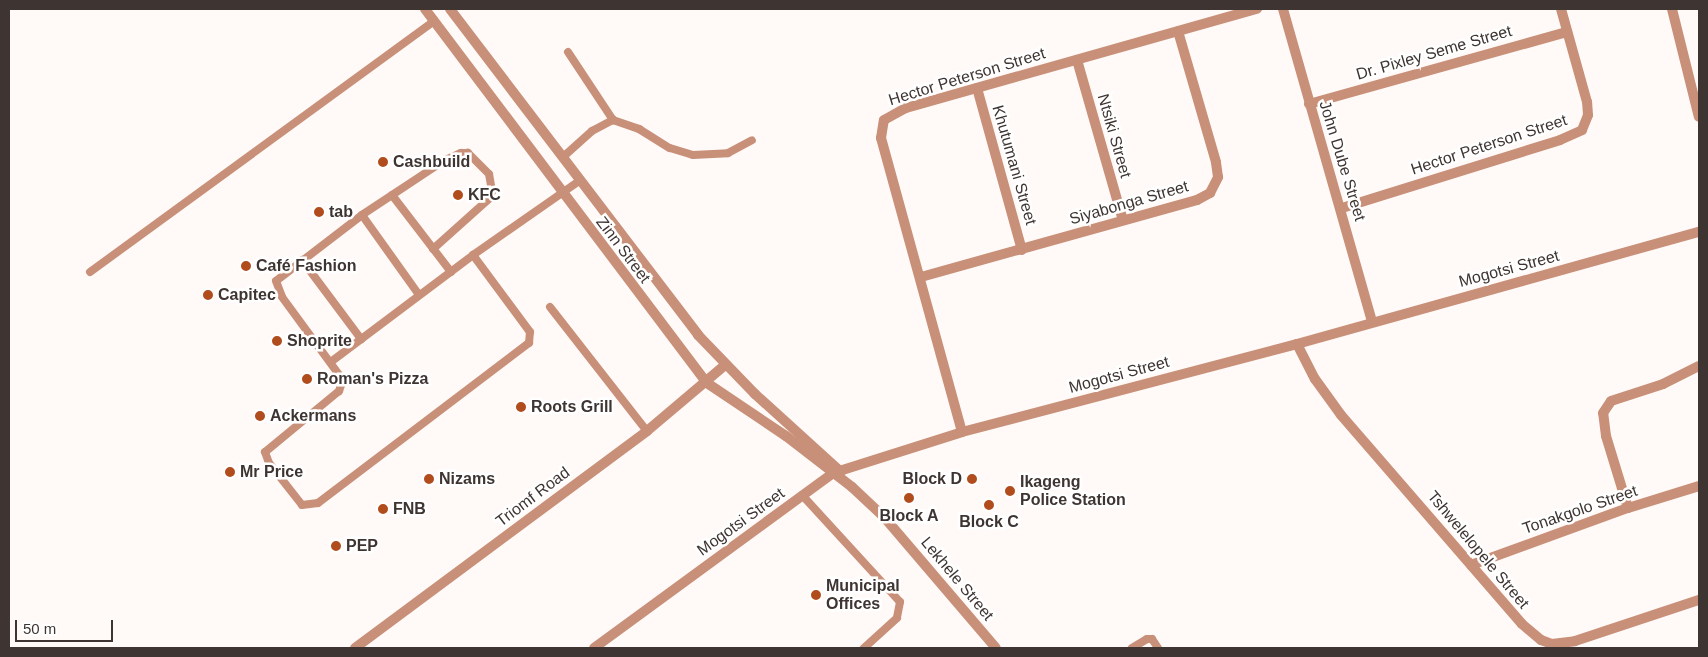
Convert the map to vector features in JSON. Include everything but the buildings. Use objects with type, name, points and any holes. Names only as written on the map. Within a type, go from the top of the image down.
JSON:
[{"type":"street","name":"Zinn Street","points":[[425,9],[707,383],[837,472]]},
{"type":"street","name":"Zinn Street","points":[[450,9],[698,335],[725,365],[837,472]]},
{"type":"street","name":"Hector Peterson Street","points":[[962,432],[921,277],[881,138],[881,124],[896,112],[1256,9]]},
{"type":"street","name":"John Dube Street","points":[[1283,9],[1309,104],[1342,208],[1372,322]]},
{"type":"street","name":"Hector Peterson Street","points":[[1342,208],[1560,140],[1582,130],[1588,115],[1587,102],[1561,9]]},
{"type":"street","points":[[1672,9],[1698,104],[1699,117]]},
{"type":"street","name":"Siyabonga Street","points":[[921,277],[1197,200],[1216,187],[1216,162],[1178,31]]},
{"type":"street","name":"Dr. Pixley Seme Street","points":[[1309,104],[1567,32]]},
{"type":"street","name":"Ntsiki Street","points":[[1077,60],[1123,220]]},
{"type":"street","name":"Khutumani Street","points":[[977,88],[1022,250]]},
{"type":"street","name":"Mogotsi Street","points":[[594,648],[802,495],[837,472],[962,432],[1297,344],[1699,232]]},
{"type":"street","name":"Tshwelelopele Street","points":[[1297,344],[1315,379],[1341,415],[1522,624],[1552,644],[1575,640],[1699,600]]},
{"type":"street","name":"Triomf Road","points":[[355,648],[647,431],[707,383],[725,365]]},
{"type":"street","points":[[1628,508],[1606,436],[1603,413],[1612,401],[1663,384],[1699,366]]},
{"type":"street","name":"Lekhele Street","points":[[837,472],[884,517],[996,648]]},
{"type":"street","name":"Tonakgolo Street","points":[[1471,565],[1628,508],[1699,486]]},
{"type":"lane","points":[[90,272],[434,21]]},
{"type":"lane","points":[[568,52],[613,120],[639,129],[670,148],[694,154],[728,153],[752,140]]},
{"type":"lane","points":[[563,158],[592,130],[613,120]]},
{"type":"lane","points":[[433,249],[485,205],[492,191],[489,174],[474,157],[461,153],[445,160],[362,215],[279,277],[276,286],[332,361],[343,380],[339,391],[265,452],[269,463],[302,505],[307,507],[318,503],[530,343],[530,332],[473,255]]},
{"type":"lane","points":[[332,361],[473,255],[579,181]]},
{"type":"lane","points":[[392,195],[450,272]]},
{"type":"lane","points":[[362,215],[419,295]]},
{"type":"lane","points":[[302,260],[362,339]]},
{"type":"lane","points":[[550,306],[647,431]]},
{"type":"lane","points":[[802,495],[900,602],[897,618],[864,648]]},
{"type":"lane","points":[[1132,648],[1147,639],[1152,639],[1158,648]]},
{"type":"place","name":"Cashbuild","points":[[383,162]]},
{"type":"place","name":"KFC","points":[[458,195]]},
{"type":"place","name":"tab","points":[[319,212]]},
{"type":"place","name":"Café Fashion","points":[[246,266]]},
{"type":"place","name":"Capitec","points":[[208,295]]},
{"type":"place","name":"Shoprite","points":[[277,341]]},
{"type":"place","name":"Roman's Pizza","points":[[307,379]]},
{"type":"place","name":"Roots Grill","points":[[521,407]]},
{"type":"place","name":"Ackermans","points":[[260,416]]},
{"type":"place","name":"Mr Price","points":[[230,472]]},
{"type":"place","name":"Nizams","points":[[429,479]]},
{"type":"place","name":"Block D","points":[[972,479]]},
{"type":"place","name":"Ikageng Police Station","points":[[1010,491]]},
{"type":"place","name":"Block A","points":[[909,498]]},
{"type":"place","name":"Block C","points":[[989,505]]},
{"type":"place","name":"FNB","points":[[383,509]]},
{"type":"place","name":"PEP","points":[[336,546]]},
{"type":"place","name":"Municipal Offices","points":[[816,595]]}]
